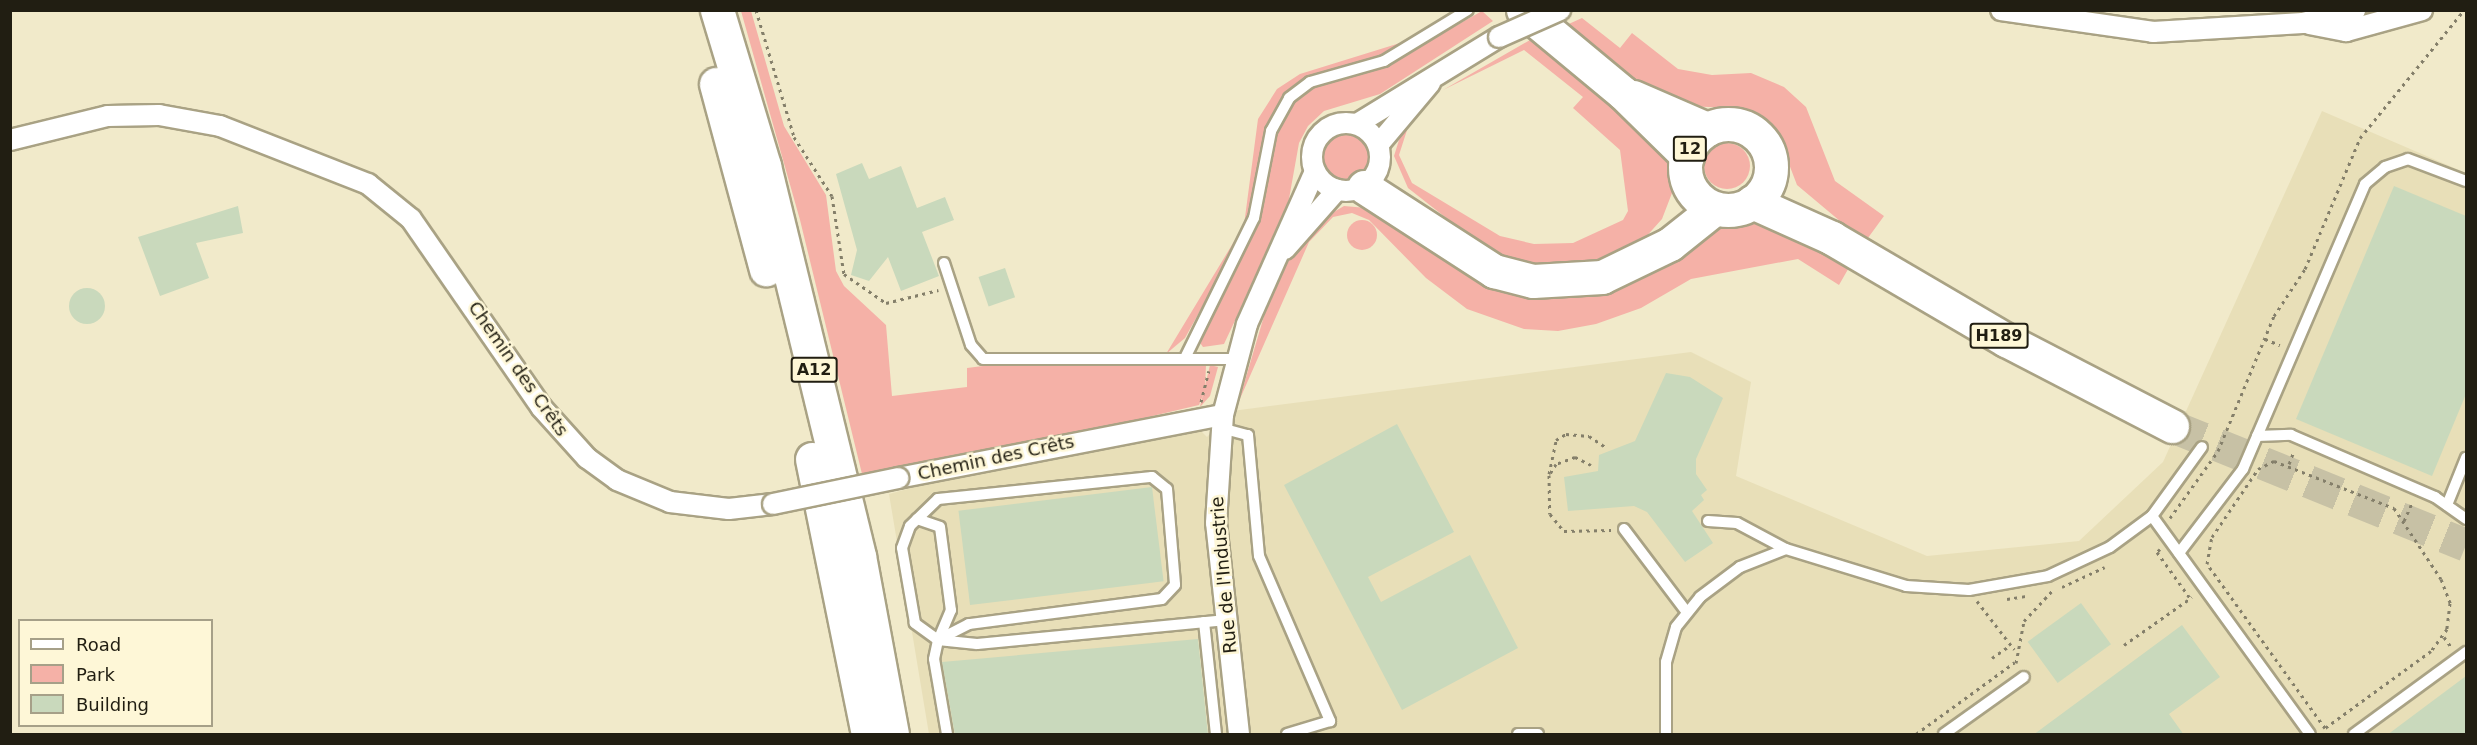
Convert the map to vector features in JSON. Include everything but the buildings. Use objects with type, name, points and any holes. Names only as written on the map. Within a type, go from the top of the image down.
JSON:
[{"type":"highway","name":"A12","points":[[694,10],[784,338],[868,735]]},
{"type":"highway","name":"A12","points":[[717,10],[764,166],[860,556],[892,735]]},
{"type":"highway","points":[[734,10],[780,158],[869,517],[909,735]]},
{"type":"highway","points":[[1523,10],[1623,93]]},
{"type":"highway","name":"12","points":[[1623,93],[1707,129],[1737,124],[1750,130],[1770,154],[1761,190]]},
{"type":"highway","name":"12","points":[[1623,93],[1687,156],[1702,200]]},
{"type":"highway","name":"12","points":[[1687,156],[1707,129]]},
{"type":"highway","points":[[1364,173],[1426,225],[1494,271],[1533,281],[1602,277],[1647,253],[1702,200],[1734,210],[1761,190]]},
{"type":"highway","name":"H189","points":[[1761,190],[1832,238],[1996,335],[2172,426]]},
{"type":"street","points":[[1222,422],[1235,359],[1315,171],[1312,154],[1320,135],[1336,124],[1357,124],[1499,37],[1560,10]]},
{"type":"street","points":[[2001,10],[2153,32],[2303,23],[2355,10]]},
{"type":"street","points":[[2303,23],[2346,31],[2422,10]]},
{"type":"street","points":[[1277,257],[1364,173],[1438,74]]},
{"type":"street","name":"Chemin des Crêts","points":[[10,140],[108,116],[159,115],[219,126],[368,184],[411,219],[546,414],[602,470],[634,489],[689,507],[773,504],[1194,417],[1222,422]]},
{"type":"street","points":[[1357,124],[1364,173]]},
{"type":"street","points":[[1315,171],[1364,173]]},
{"type":"street","name":"Rue de l'Industrie","points":[[1222,422],[1216,507],[1239,735]]},
{"type":"lane","points":[[1186,356],[1254,218],[1271,131],[1289,98],[1310,82],[1392,58],[1468,10]]},
{"type":"lane","points":[[2179,553],[2227,496],[2257,436],[2357,198],[2374,175],[2408,159],[2466,182]]},
{"type":"lane","points":[[944,263],[971,345],[983,359],[1186,356],[1235,359]]},
{"type":"lane","points":[[1222,422],[1248,435],[1258,556],[1330,721],[1324,729],[1287,735]]},
{"type":"lane","points":[[2257,436],[2290,435],[2418,489],[2466,519]]},
{"type":"lane","points":[[1708,522],[1737,523],[1786,549],[1874,579],[1969,590],[2014,585],[2079,564],[2152,516],[2202,447]]},
{"type":"lane","points":[[2447,506],[2466,458]]},
{"type":"lane","points":[[938,640],[969,624],[1162,600],[1176,585],[1167,489],[1152,477],[938,499],[917,519],[903,548],[915,623],[938,640],[977,645],[1227,620]]},
{"type":"lane","points":[[2152,516],[2310,735]]},
{"type":"lane","points":[[917,519],[940,527],[951,610],[938,640],[934,659],[947,735]]},
{"type":"lane","points":[[1624,529],[1686,611]]},
{"type":"lane","points":[[1666,735],[1666,662],[1686,611],[1740,567],[1786,549]]},
{"type":"lane","points":[[1204,622],[1216,735]]},
{"type":"lane","points":[[2359,733],[2466,652]]},
{"type":"lane","points":[[1944,735],[2024,677]]},
{"type":"lane","points":[[1518,735],[1538,730],[1538,735]]},
{"type":"path","points":[[756,10],[794,137],[832,196],[844,274],[886,303],[951,286]]},
{"type":"path","points":[[2160,527],[2213,459],[2265,339],[2305,269],[2360,138],[2464,10]]},
{"type":"path","points":[[2265,339],[2293,351]]},
{"type":"path","points":[[2276,356],[2280,346]]},
{"type":"path","points":[[1194,417],[1206,392],[1207,357]]},
{"type":"path","points":[[1606,448],[1589,436],[1566,434],[1550,455],[1550,514],[1564,531],[1624,529]]},
{"type":"path","points":[[1549,475],[1566,458],[1590,465]]},
{"type":"path","points":[[2268,462],[2289,464],[2390,506],[2404,521],[2445,586],[2447,629],[2432,651],[2325,728],[2215,580],[2207,564],[2209,543],[2268,462]]},
{"type":"path","points":[[2404,521],[2418,489]]},
{"type":"path","points":[[2169,540],[2157,552],[2190,598]]},
{"type":"path","points":[[2124,645],[2215,580]]},
{"type":"path","points":[[1969,590],[2009,646],[2014,648]]},
{"type":"path","points":[[2024,677],[2015,662],[2014,648],[2030,613],[2053,590]]},
{"type":"path","points":[[1992,658],[2009,646]]},
{"type":"path","points":[[1916,735],[1920,728],[2015,662]]},
{"type":"shaded area","points":[[2322,111],[2466,173],[2466,734],[929,734],[889,494],[1033,455],[1198,428],[1207,437],[1232,411],[1691,352],[1751,382],[1736,476],[1927,556],[2079,541],[2163,462]]},
{"type":"green space","points":[[741,11],[751,11],[784,126],[826,195],[836,271],[844,286],[886,325],[892,396],[967,387],[967,368],[983,366],[1206,365],[1205,390],[1199,405],[1004,451],[862,474],[800,220]]},
{"type":"green space","points":[[1455,11],[1383,57],[1296,86],[1280,101],[1265,137],[1254,205],[1243,233],[1185,338],[1166,354],[1244,225],[1258,119],[1277,89],[1300,74],[1400,43]]},
{"type":"green space","points":[[1482,11],[1493,21],[1380,94],[1324,111],[1308,126],[1299,143],[1287,210],[1224,344],[1203,347],[1198,340],[1258,219],[1272,139],[1287,107],[1320,82],[1379,69]]},
{"type":"green space","points":[[1582,18],[1620,48],[1632,33],[1678,69],[1712,75],[1751,73],[1784,87],[1806,107],[1835,181],[1884,216],[1865,242],[1797,185],[1779,138],[1758,118],[1732,108],[1686,106],[1638,84],[1562,27]]},
{"type":"green space","points":[[1537,36],[1662,147],[1672,169],[1672,193],[1662,219],[1644,239],[1612,256],[1575,266],[1536,265],[1502,255],[1468,235],[1408,188],[1394,156],[1404,124],[1408,127],[1399,155],[1412,183],[1500,236],[1534,244],[1573,243],[1623,220],[1628,211],[1620,150],[1573,108],[1583,97],[1524,50],[1443,90]]},
{"type":"green space","points":[[1346,133],[1362,140],[1369,156],[1362,172],[1346,179],[1330,172],[1323,156],[1330,140]]},
{"type":"green space","points":[[1727,143],[1736,144],[1744,149],[1749,157],[1749,175],[1744,183],[1736,188],[1727,189],[1718,188],[1710,183],[1705,175],[1704,166],[1705,157],[1710,149],[1718,144]]},
{"type":"green space","points":[[1344,206],[1378,209],[1481,282],[1548,299],[1587,296],[1625,284],[1703,233],[1745,221],[1769,223],[1851,264],[1839,285],[1798,259],[1691,279],[1641,308],[1596,324],[1558,331],[1524,329],[1467,309],[1426,278],[1369,220],[1352,213],[1333,217],[1309,242],[1239,401],[1269,299],[1295,247],[1322,219]]},
{"type":"green space","points":[[1362,220],[1372,225],[1377,235],[1372,245],[1362,250],[1352,245],[1347,235],[1352,225]]},
{"type":"green space","points":[[1210,365],[1218,367],[1210,396],[1200,407]]},
{"type":"tunnel","points":[[2172,426],[2466,545]]}]
